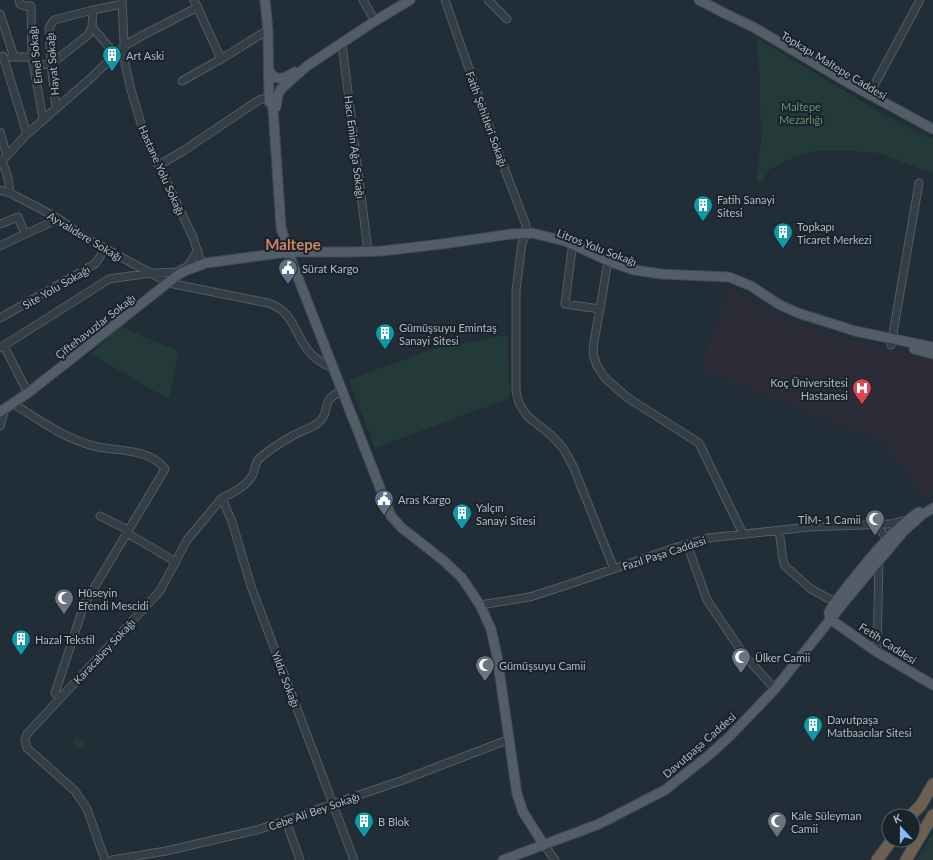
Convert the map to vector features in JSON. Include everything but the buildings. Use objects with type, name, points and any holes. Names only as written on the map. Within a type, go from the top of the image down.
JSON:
[{"type":"highway","points":[[918,808],[933,784]]},
{"type":"highway","points":[[906,860],[933,815]]},
{"type":"highway","points":[[914,860],[933,828]]},
{"type":"highway","points":[[877,860],[886,848]]},
{"type":"highway","points":[[886,860],[893,848]]},
{"type":"main road","points":[[265,0],[268,30],[269,97],[272,100],[273,109],[281,227],[288,252],[391,516],[402,528],[444,561],[462,578],[480,605],[492,629],[517,794],[523,812],[544,845]]},
{"type":"main road","points":[[269,70],[274,77],[280,79],[307,66],[375,21],[410,0]]},
{"type":"main road","name":"Topkapı Maltepe Caddesi","points":[[699,0],[734,21],[778,43],[868,97],[933,129]]},
{"type":"main road","points":[[276,155],[276,112],[278,95],[286,84],[307,66]]},
{"type":"main road","name":"Topkapı Maltepe Caddesi","points":[[868,97],[887,112],[933,134]]},
{"type":"main road","name":"Litros Yolu Sokağı","points":[[206,263],[288,252],[293,255],[305,257],[369,254],[453,247],[532,233],[565,241],[611,262],[634,270],[728,280],[748,289],[778,309],[854,337],[933,347]]},
{"type":"main road","name":"Litros Yolu Sokağı","points":[[525,235],[554,242],[607,266],[630,274],[657,279],[728,280]]},
{"type":"main road","name":"Çiftehavuzlar Sokağı","points":[[2,410],[14,404],[172,278],[187,270],[206,263]]},
{"type":"main road","name":"Litros Yolu Sokağı","points":[[892,342],[933,354]]},
{"type":"main road","name":"Davutpaşa Caddesi","points":[[830,619],[829,612],[835,602],[887,539],[908,519],[933,502]]},
{"type":"main road","name":"Davutpaşa Caddesi","points":[[503,860],[599,824],[665,790],[714,750],[775,689],[830,619],[903,532],[923,514],[933,508]]},
{"type":"main road","points":[[858,587],[860,577],[883,549],[887,539]]},
{"type":"main road","name":"Fetih Caddesi","points":[[830,619],[877,652],[933,685]]},
{"type":"street","name":"Emel Sokağı","points":[[19,0],[20,4],[31,6],[32,57],[43,119]]},
{"type":"street","points":[[194,0],[221,59]]},
{"type":"street","points":[[363,0],[375,21]]},
{"type":"street","name":"Fatih Şehitleri Sokağı","points":[[445,0],[497,149],[525,220],[525,235]]},
{"type":"street","points":[[488,0],[507,19]]},
{"type":"street","points":[[868,97],[920,0]]},
{"type":"street","name":"Hayat Sokağı","points":[[56,108],[49,28],[54,20],[122,2]]},
{"type":"street","name":"Hastane Yolu Sokağı","points":[[122,2],[125,64],[145,137],[193,237],[200,260],[206,263]]},
{"type":"street","points":[[3,160],[27,134],[91,78],[124,46],[143,34],[198,8]]},
{"type":"street","points":[[34,65],[51,64],[88,35],[92,27],[93,10]]},
{"type":"street","points":[[0,14],[14,57]]},
{"type":"street","points":[[92,27],[116,54]]},
{"type":"street","points":[[182,80],[221,59],[268,30]]},
{"type":"street","name":"Hacı Emin Ağa Sokağı","points":[[342,44],[369,254]]},
{"type":"street","points":[[27,134],[2,56],[32,57]]},
{"type":"street","points":[[159,165],[183,151],[259,100],[269,97]]},
{"type":"street","points":[[0,132],[3,160],[10,193]]},
{"type":"street","points":[[892,342],[919,183]]},
{"type":"street","name":"Ayvalıdere Sokağı","points":[[0,190],[10,193],[59,219],[84,238],[151,273],[172,278]]},
{"type":"street","points":[[0,224],[18,216],[25,234]]},
{"type":"street","points":[[0,246],[59,219]]},
{"type":"street","points":[[525,235],[522,243],[516,291],[516,391],[519,403],[527,416],[551,435],[563,448],[573,466],[614,569]]},
{"type":"street","name":"Site Yolu Sokağı","points":[[0,318],[95,264],[105,249]]},
{"type":"street","points":[[572,249],[565,304],[600,309]]},
{"type":"street","points":[[172,278],[188,266],[198,250]]},
{"type":"street","points":[[607,266],[594,341],[593,354],[597,366],[605,378],[628,398],[699,443],[743,534]]},
{"type":"street","points":[[28,393],[2,347],[109,279],[151,273],[268,303],[280,308],[287,315],[311,354],[325,365],[334,369]]},
{"type":"street","name":"Karacabey Sokağı","points":[[105,860],[87,809],[79,797],[62,779],[29,750],[25,743],[27,734],[160,591],[187,540],[222,498],[246,483],[252,476],[258,460],[297,433],[317,424],[324,414],[328,400],[333,394],[342,391]]},
{"type":"street","points":[[14,404],[56,430],[80,442],[138,453],[155,459],[165,469],[84,605],[55,693],[61,697]]},
{"type":"street","points":[[0,426],[2,410]]},
{"type":"street","name":"Yıldız Sokağı","points":[[222,498],[232,522],[252,589],[354,860]]},
{"type":"street","points":[[100,516],[176,562]]},
{"type":"street","name":"Fazıl Paşa Caddesi","points":[[480,605],[530,597],[708,538],[809,527],[890,524],[908,519]]},
{"type":"street","points":[[876,524],[887,539]]},
{"type":"street","points":[[779,530],[785,566],[812,589],[835,602]]},
{"type":"street","points":[[687,544],[707,600],[744,655],[775,689]]},
{"type":"street","points":[[877,652],[879,561]]},
{"type":"street","name":"Cebe Ali Bey Sokağı","points":[[112,860],[166,851],[230,837],[286,821],[510,740]]},
{"type":"street","points":[[286,821],[300,860]]},
{"type":"street","points":[[544,845],[555,860]]},
{"type":"shaded area","name":"Koç Üniversitesi Hastanesi","points":[[730,288],[776,315],[840,338],[933,358],[933,491],[924,497],[882,441],[700,369]]},
{"type":"green space","name":"Maltepe Mezarlığı","points":[[756,37],[881,113],[933,139],[933,172],[918,168],[879,153],[813,151],[787,160],[769,170],[760,184],[756,179],[761,144],[759,60]]},
{"type":"green space","points":[[119,326],[178,351],[170,396],[168,399],[91,354]]},
{"type":"green space","points":[[507,335],[510,398],[375,448],[349,380],[429,350]]},
{"type":"green space","points":[[78,735],[87,744],[81,750],[72,742]]},
{"type":"green space","points":[[933,833],[933,860],[917,860]]},
{"type":"place","name":"Art Aski","points":[[112,72]]},
{"type":"place","name":"Fatih Sanayi Sitesi","points":[[703,222]]},
{"type":"place","name":"Topkapı Ticaret Merkezi","points":[[783,249]]},
{"type":"place","name":"Sürat Kargo","points":[[288,285]]},
{"type":"place","name":"Gümüşsuyu Emintaş Sanayi Sitesi","points":[[385,350]]},
{"type":"place","name":"Koç Üniversitesi Hastanesi","points":[[862,405]]},
{"type":"place","name":"Aras Kargo","points":[[384,516]]},
{"type":"place","name":"Yalçın Sanayi Sitesi","points":[[462,530]]},
{"type":"place","name":"TİM- 1 Camii","points":[[875,536]]},
{"type":"place","name":"Hüseyin Efendi Mescidi","points":[[64,615]]},
{"type":"place","name":"Hazal Tekstil","points":[[21,656]]},
{"type":"place","name":"Ülker Camii","points":[[741,674]]},
{"type":"place","name":"Gümüşsuyu Camii","points":[[485,682]]},
{"type":"place","name":"Davutpaşa Matbaacılar Sitesi","points":[[813,742]]},
{"type":"place","name":"B Blok","points":[[364,838]]},
{"type":"place","name":"Kale Süleyman Camii","points":[[777,838]]},
{"type":"district","name":"Maltepe","points":[[293,244]]}]
